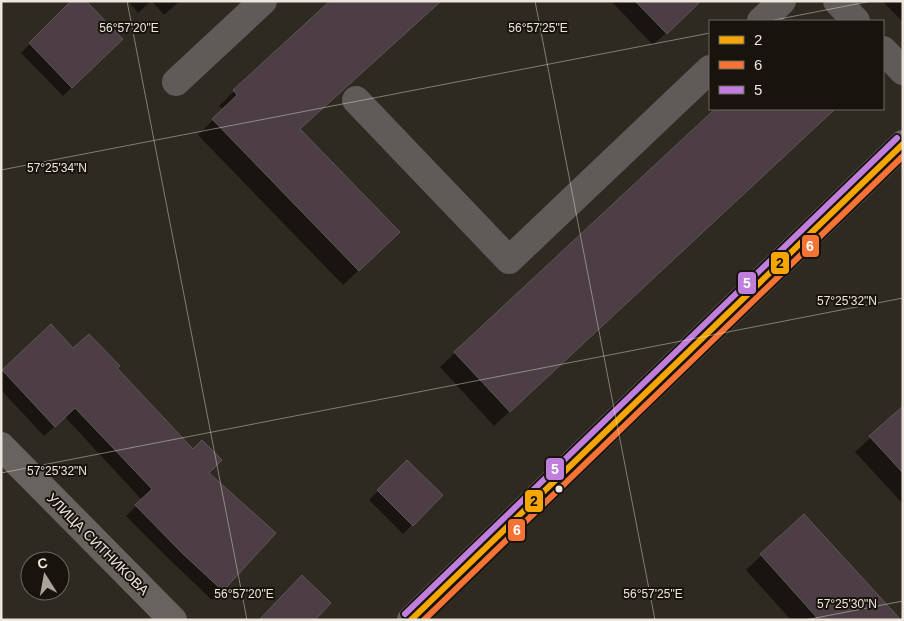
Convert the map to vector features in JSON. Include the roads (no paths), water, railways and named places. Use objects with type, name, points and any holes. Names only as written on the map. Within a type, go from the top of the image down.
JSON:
[{"type":"main road","points":[[411,620],[903,144]]},
{"type":"main road","name":"УЛИЦА СИТНИКОВА","points":[[1,446],[173,620]]},
{"type":"lane","points":[[176,82],[263,1]]},
{"type":"lane","points":[[762,20],[782,1]]},
{"type":"lane","points":[[837,1],[855,20]]},
{"type":"lane","points":[[884,51],[903,71]]},
{"type":"lane","points":[[356,100],[509,260],[709,70]]}]
